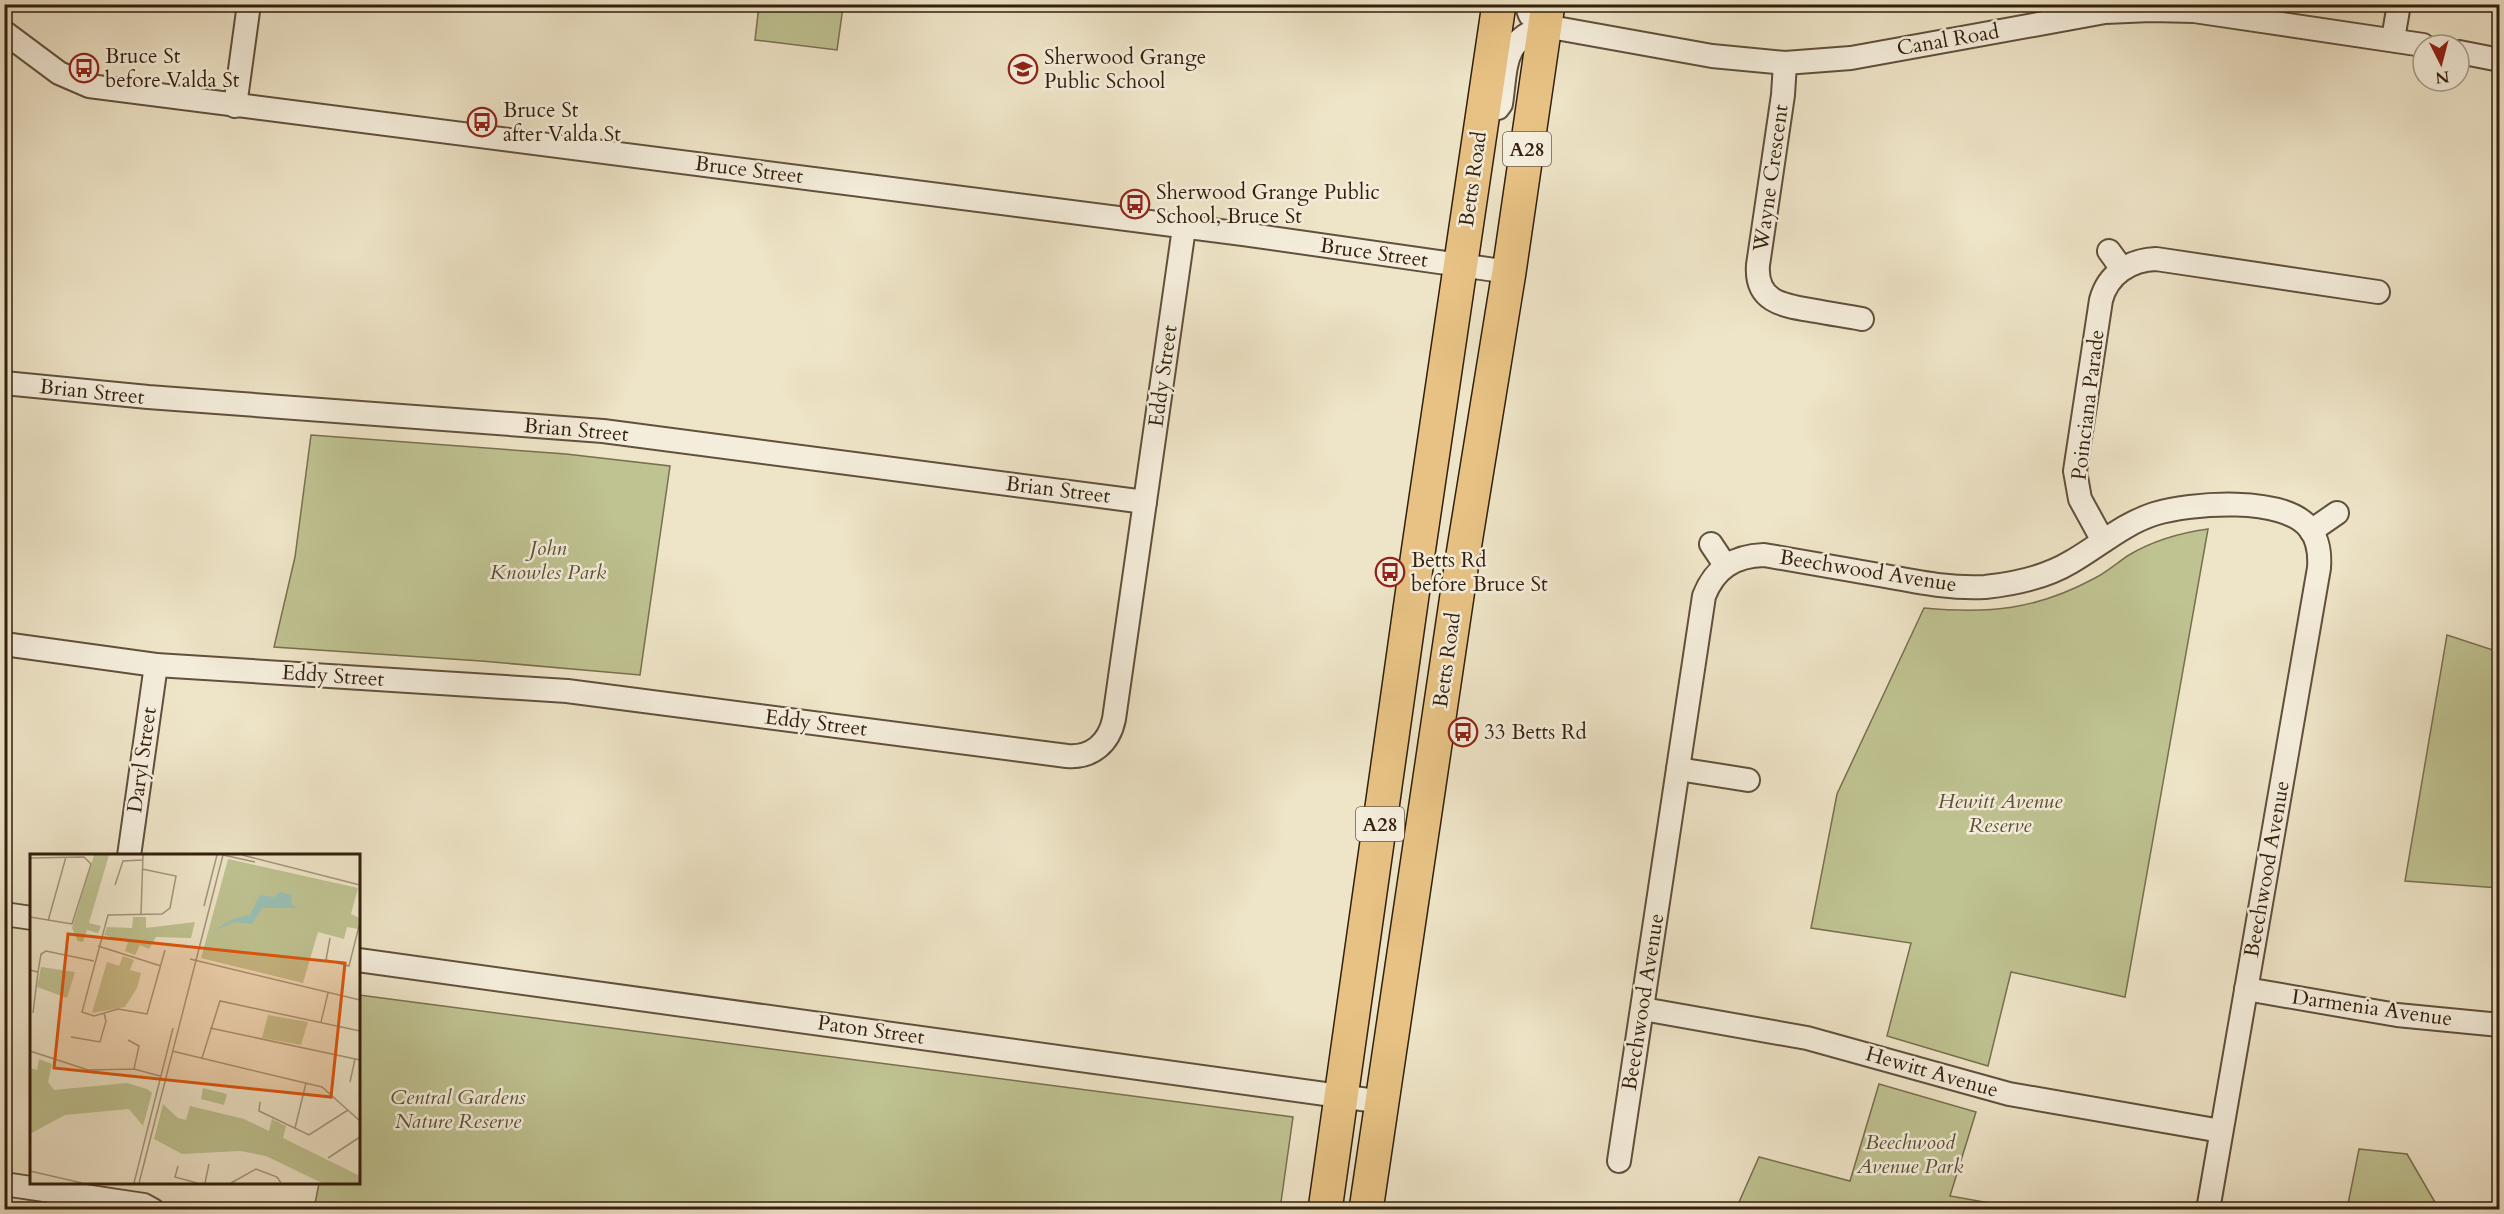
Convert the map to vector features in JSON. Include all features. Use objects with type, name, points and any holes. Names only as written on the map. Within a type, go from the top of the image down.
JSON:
[{"type":"highway","name":"Betts Road","points":[[1325,1209],[1499,4]]},
{"type":"highway","name":"Betts Road","points":[[1366,1209],[1463,555],[1509,272],[1540,12]]},
{"type":"street","points":[[235,106],[249,4]]},
{"type":"street","points":[[2393,39],[2399,4]]},
{"type":"street","name":"Canal Road","points":[[1540,12],[1729,59],[1785,63],[1851,58],[2105,12],[2151,10],[2194,11],[2411,43]]},
{"type":"street","points":[[1481,131],[1501,104],[1507,64],[1515,42],[1528,32],[1540,12]]},
{"type":"street","name":"Bruce Street","points":[[4,32],[59,73],[89,86],[1509,272]]},
{"type":"street","points":[[2471,54],[2499,60]]},
{"type":"street","name":"Wayne Crescent","points":[[1785,63],[1783,95],[1758,272],[1758,296],[1785,306],[1862,319]]},
{"type":"street","name":"Eddy Street","points":[[4,644],[156,665],[567,691],[1066,756],[1083,756],[1100,747],[1112,730],[1184,228]]},
{"type":"street","name":"Poinciana Parade","points":[[2103,541],[2080,499],[2076,480],[2076,462],[2101,300],[2110,282],[2115,260],[2137,262],[2156,259],[2378,292]]},
{"type":"street","name":"Brian Street","points":[[4,383],[148,397],[603,431],[1145,502]]},
{"type":"street","name":"Beechwood Avenue","points":[[1619,1161],[1704,596],[1712,579],[1725,565],[1742,557],[1764,555],[1939,585],[1984,587],[2022,581],[2055,570],[2152,515],[2188,506],[2223,503],[2286,513],[2300,520],[2311,531],[2319,550],[2319,568],[2208,1209]]},
{"type":"street","points":[[2311,531],[2337,513]]},
{"type":"street","points":[[1711,544],[1725,565]]},
{"type":"street","name":"Daryl Street","points":[[129,854],[156,665]]},
{"type":"street","points":[[1678,769],[1748,780]]},
{"type":"street","points":[[4,914],[30,918]]},
{"type":"street","name":"Paton Street","points":[[360,960],[1383,1102]]},
{"type":"street","name":"Darmenia Avenue","points":[[2246,989],[2397,1015],[2499,1025]]},
{"type":"street","name":"Hewitt Avenue","points":[[1643,1009],[1807,1038],[2009,1094],[2221,1131]]},
{"type":"street","points":[[4,1184],[148,1207]]},
{"type":"green space","points":[[824,4],[843,7],[837,50],[755,40],[759,5]]},
{"type":"green space","name":"John Knowles Park","points":[[311,435],[566,454],[670,466],[640,675],[481,661],[274,647],[295,557]]},
{"type":"green space","name":"Hewitt Avenue Reserve","points":[[2208,529],[2125,997],[2011,972],[1988,1066],[1887,1036],[1911,943],[1811,928],[1837,794],[1924,608],[1991,610],[2032,603],[2073,589],[2157,541]]},
{"type":"green space","points":[[2447,635],[2499,652],[2499,888],[2405,881]]},
{"type":"green space","name":"Central Gardens Nature Reserve","points":[[360,995],[1293,1117],[1280,1209],[314,1209],[319,1184],[360,1184]]},
{"type":"green space","name":"Beechwood Avenue Park","points":[[1879,1084],[1976,1112],[1950,1196],[2024,1209],[1736,1209],[1759,1157],[1850,1181]]},
{"type":"green space","points":[[2359,1149],[2407,1154],[2439,1209],[2347,1209]]},
{"type":"place","name":"Bruce St before Valda St","points":[[84,68]]},
{"type":"place","name":"Sherwood Grange Public School","points":[[1023,69]]},
{"type":"place","name":"Bruce St after Valda St","points":[[482,122]]},
{"type":"place","name":"Sherwood Grange Public School, Bruce St","points":[[1135,204]]},
{"type":"place","name":"Betts Rd before Bruce St","points":[[1390,572]]},
{"type":"place","name":"33 Betts Rd","points":[[1463,732]]}]
